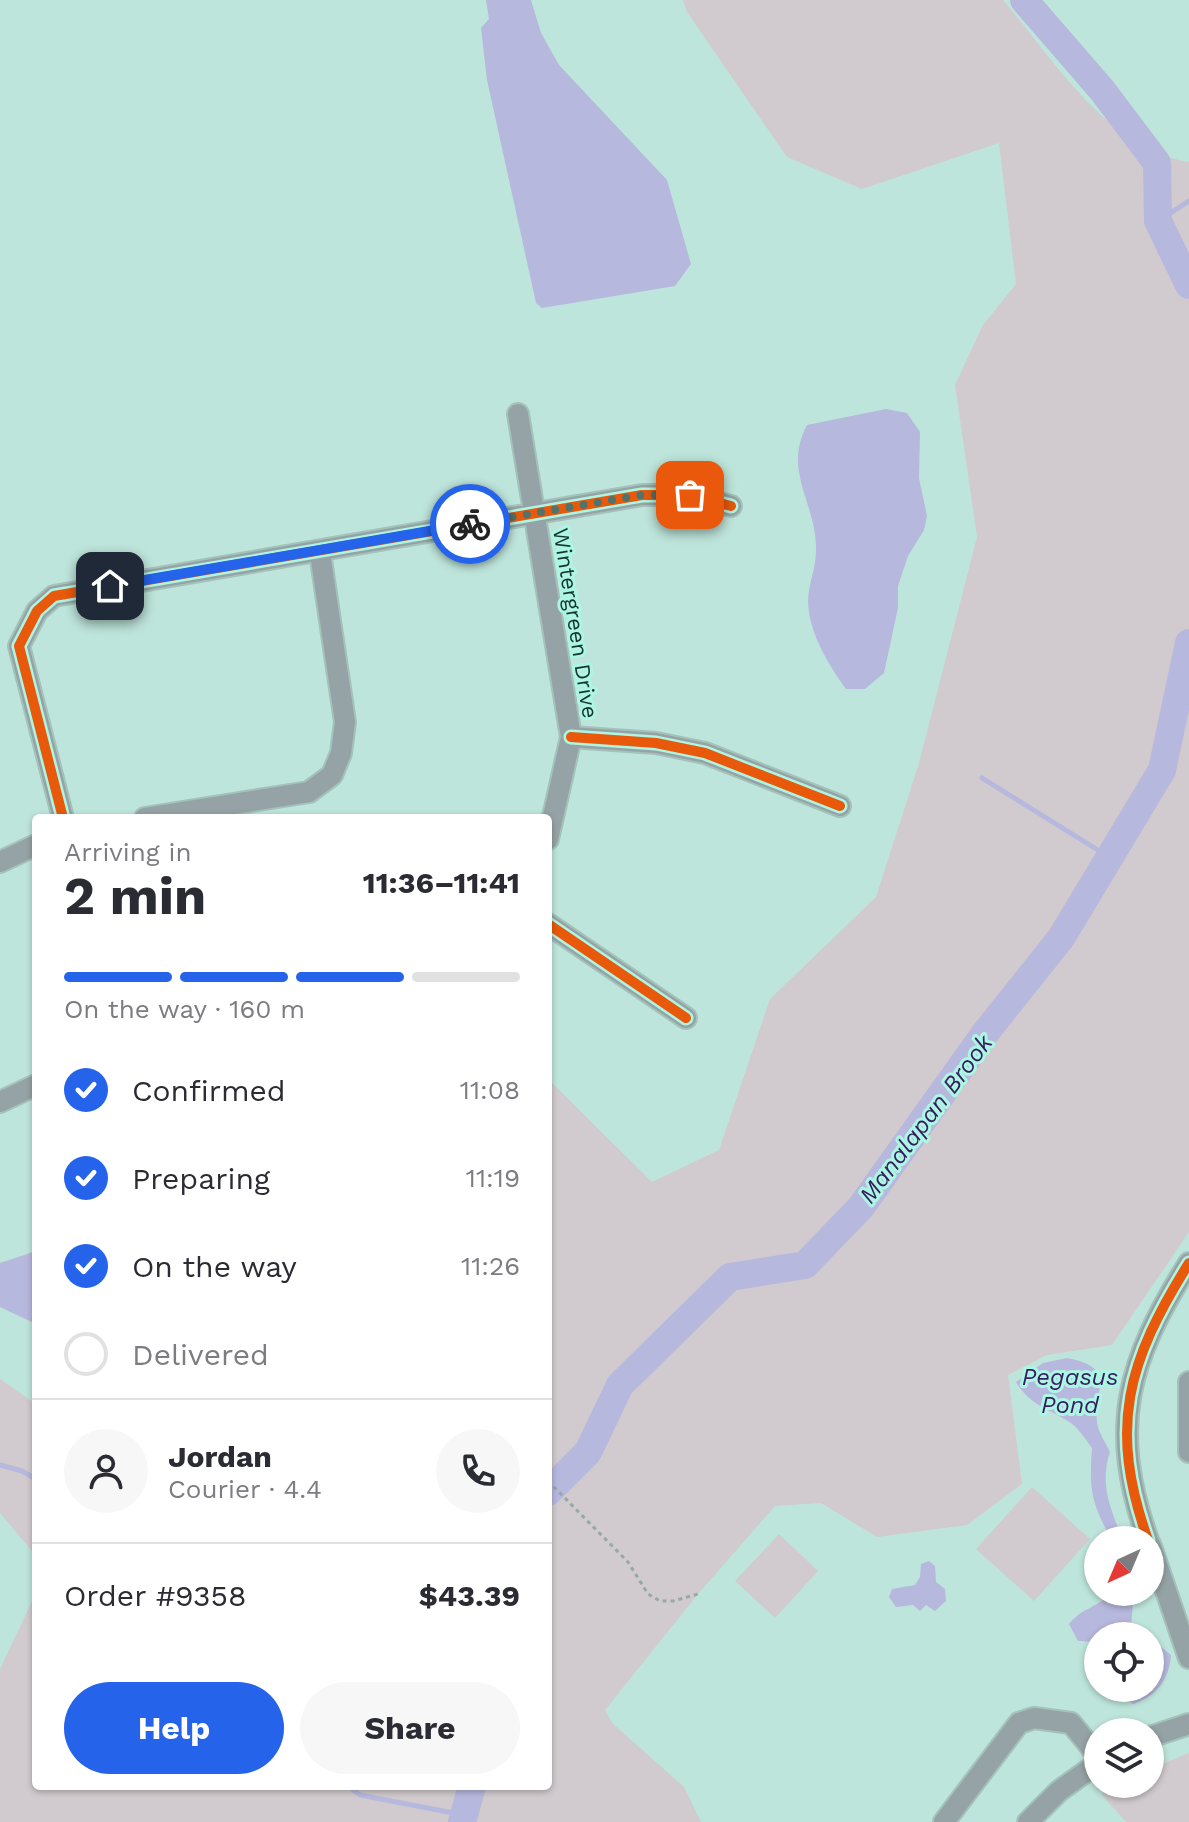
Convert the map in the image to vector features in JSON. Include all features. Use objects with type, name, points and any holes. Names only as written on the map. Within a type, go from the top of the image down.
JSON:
[{"type":"street","name":"Wintergreen Drive","points":[[518,414],[571,737],[552,821]]},
{"type":"street","points":[[62,814],[19,646],[37,611],[54,596],[320,553],[642,495],[690,495],[731,506]]},
{"type":"street","points":[[170,814],[309,792],[332,775],[341,753],[345,722],[320,553]]},
{"type":"street","points":[[571,737],[656,743],[705,753],[840,806]]},
{"type":"street","points":[[0,862],[32,847]]},
{"type":"street","points":[[552,927],[686,1018]]},
{"type":"street","points":[[0,1102],[32,1087]]},
{"type":"street","points":[[1144,1526],[1131,1484],[1127,1449],[1129,1397],[1149,1330],[1181,1292],[1189,1263]]},
{"type":"street","points":[[1189,1382],[1189,1452]]},
{"type":"street","points":[[1164,1586],[1189,1658]]},
{"type":"street","points":[[951,1819],[1019,1723],[1034,1718],[1071,1723],[1084,1739]]},
{"type":"street","points":[[1164,1732],[1189,1724]]},
{"type":"street","points":[[1028,1822],[1059,1791],[1084,1773]]},
{"type":"path","points":[[552,1485],[628,1562],[648,1594],[660,1601],[698,1594]]},
{"type":"shaded area","points":[[683,0],[1003,0],[1062,74],[1108,121],[1133,140],[1160,154],[1189,162],[1189,1232],[1112,1345],[1047,1355],[1008,1375],[1022,1484],[967,1525],[877,1537],[821,1503],[775,1506],[698,1594],[605,1710],[612,1723],[684,1787],[701,1822],[0,1822],[0,1669],[32,1601],[32,1790],[552,1790],[552,1083],[652,1182],[719,1150],[770,999],[876,897],[919,763],[977,537],[955,385],[983,325],[1016,284],[999,143],[862,189],[787,157],[687,12]]},
{"type":"shaded area","points":[[0,1379],[32,1401],[32,1551],[0,1513]]},
{"type":"shaded area","points":[[1032,1487],[1084,1534],[1084,1546],[1034,1601],[976,1549]]},
{"type":"shaded area","points":[[779,1534],[818,1571],[775,1618],[735,1581]]},
{"type":"shaded area","points":[[1189,1753],[1189,1822],[1126,1822],[1105,1798],[1164,1798],[1164,1763]]},
{"type":"water","points":[[486,0],[531,0],[541,33],[559,65],[667,180],[691,264],[675,286],[542,308],[536,303],[487,80],[481,28],[489,19]]},
{"type":"water","points":[[886,409],[907,413],[920,432],[919,478],[927,516],[924,530],[908,556],[898,586],[898,608],[884,673],[865,689],[846,689],[823,652],[809,612],[808,596],[816,551],[812,518],[799,473],[800,442],[807,425]]},
{"type":"water","points":[[32,1252],[32,1322],[0,1307],[0,1263]]},
{"type":"water","name":"Pegasus Pond","points":[[1067,1358],[1083,1362],[1098,1374],[1097,1422],[1110,1452],[1106,1486],[1118,1526],[1105,1526],[1096,1506],[1091,1486],[1092,1448],[1074,1425],[1034,1402],[1016,1382],[1043,1363]]},
{"type":"water","points":[[929,1561],[935,1566],[936,1582],[945,1589],[946,1601],[935,1611],[926,1605],[920,1611],[913,1605],[896,1607],[889,1597],[892,1589],[915,1585],[920,1577],[921,1564]]},
{"type":"water","points":[[1093,1606],[1133,1606],[1131,1622],[1084,1622],[1084,1641],[1078,1641],[1069,1624]]},
{"type":"water","points":[[1164,1649],[1171,1655],[1164,1679]]},
{"type":"waterway","name":"Manalapan Brook","points":[[1024,0],[1102,90],[1157,163],[1158,221],[1189,285]]},
{"type":"waterway","points":[[1158,221],[1189,201]]},
{"type":"waterway","name":"Manalapan Brook","points":[[552,1488],[588,1452],[620,1385],[730,1277],[805,1265],[861,1207],[986,1032],[1061,938],[1162,770],[1189,643]]},
{"type":"waterway","points":[[982,778],[1109,857]]},
{"type":"waterway","points":[[0,1465],[32,1477]]},
{"type":"waterway","points":[[353,1790],[360,1795],[464,1815]]},
{"type":"waterway","name":"Manalapan Brook","points":[[462,1822],[471,1790]]},
{"type":"cycle path","points":[[62,814],[19,646],[37,611],[54,596],[642,495],[690,495],[731,506]]},
{"type":"cycle path","points":[[571,737],[656,743],[705,753],[840,806]]},
{"type":"cycle path","points":[[552,927],[686,1018]]},
{"type":"cycle path","points":[[1144,1526],[1129,1463],[1127,1429],[1130,1396],[1151,1332],[1189,1263]]},
{"type":"way so far","points":[[470,524],[642,495],[690,495]]},
{"type":"route","points":[[110,586],[320,553],[470,524]]}]
